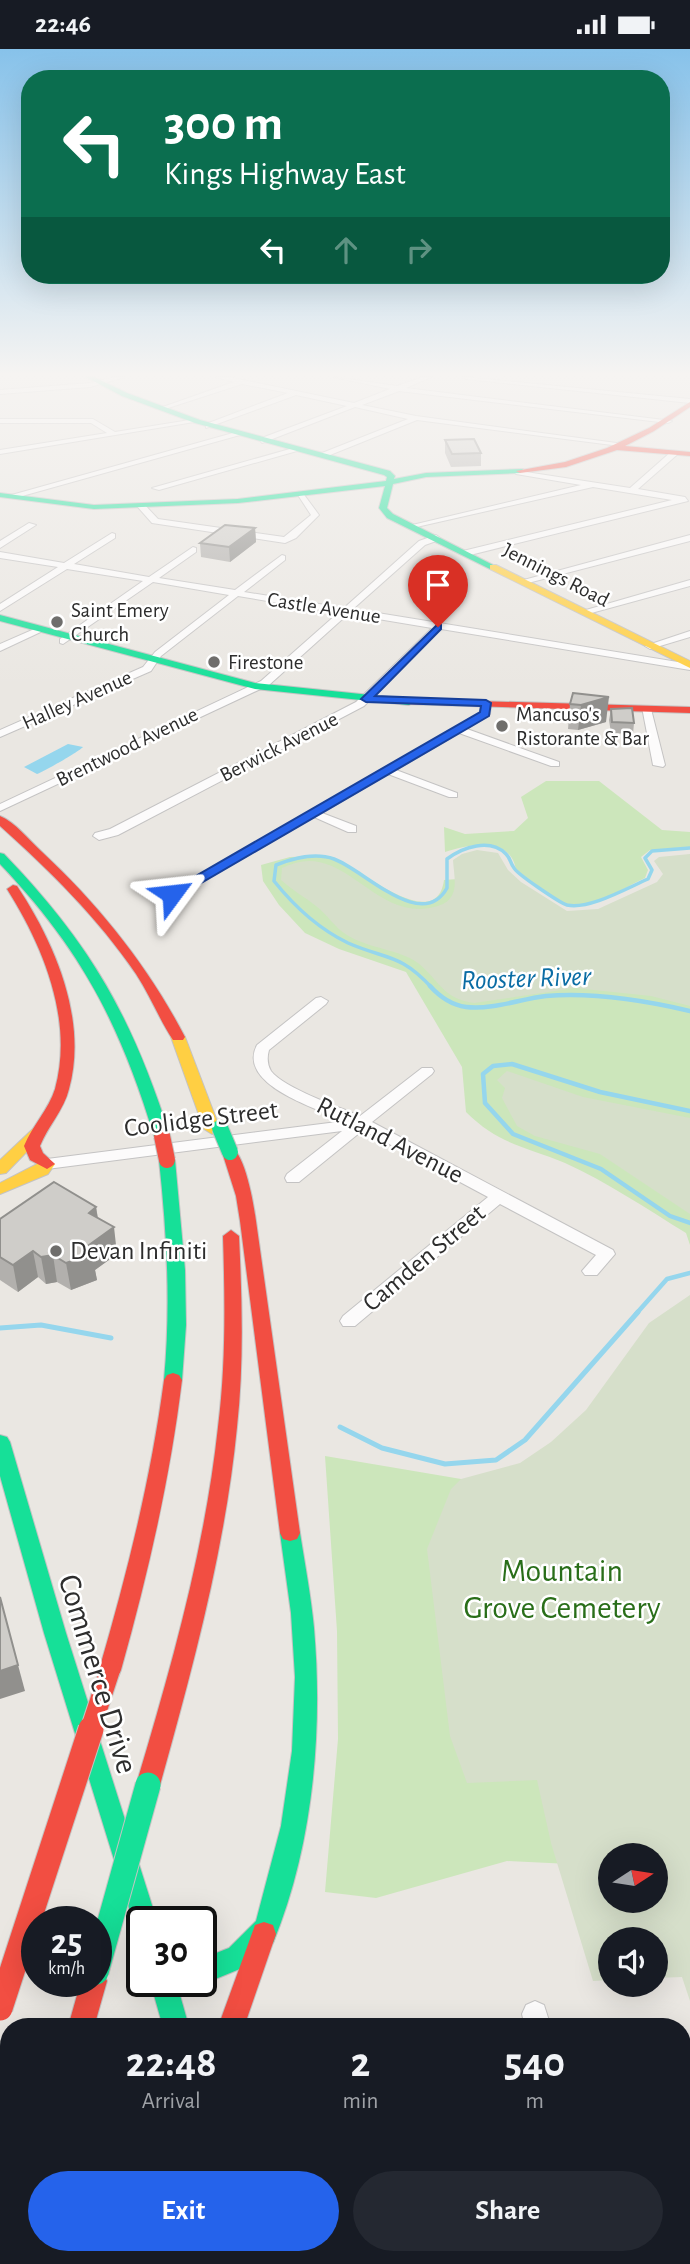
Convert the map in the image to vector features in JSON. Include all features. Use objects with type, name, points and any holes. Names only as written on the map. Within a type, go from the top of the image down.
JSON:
[{"type":"main road","points":[[6,496],[73,506],[238,501],[299,494],[369,480]]},
{"type":"main road","name":"Jennings Road","points":[[386,480],[383,508],[390,516],[690,666]]},
{"type":"main road","points":[[0,618],[66,639],[250,688],[363,702],[690,710]]},
{"type":"main road","points":[[0,624],[38,631]]},
{"type":"main road","points":[[647,711],[690,716]]},
{"type":"main road","points":[[0,820],[72,884],[124,943],[163,1006],[192,1068],[224,1153],[244,1196],[306,1666],[305,1728],[298,1798],[272,1910],[234,2018]]},
{"type":"main road","points":[[0,857],[51,909],[97,974],[135,1048],[167,1160],[175,1217],[178,1280],[170,1411],[153,1514],[110,1670],[0,2008]]},
{"type":"main road","points":[[0,872],[19,896],[41,935],[54,977],[68,1046],[62,1089],[33,1140],[33,1151],[40,1161],[47,1164]]},
{"type":"main road","points":[[0,1171],[40,1130]]},
{"type":"main road","points":[[224,1153],[224,1185]]},
{"type":"main road","name":"Coolidge Street","points":[[0,1171],[47,1164]]},
{"type":"main road","name":"Coolidge Street","points":[[0,1189],[42,1170],[47,1164]]},
{"type":"main road","points":[[112,1914],[194,1625],[208,1565],[226,1456],[235,1359],[234,1273],[229,1222]]},
{"type":"main road","name":"Commerce Drive","points":[[0,1442],[55,1633],[140,1906]]},
{"type":"main road","points":[[217,1966],[238,1957],[262,1930],[272,1910]]},
{"type":"main road","points":[[84,2018],[89,1997]]},
{"type":"main road","points":[[168,1997],[173,2018]]},
{"type":"street","points":[[6,496],[65,480]]},
{"type":"street","points":[[156,488],[184,480]]},
{"type":"street","points":[[563,480],[687,500]]},
{"type":"street","points":[[631,491],[645,480]]},
{"type":"street","points":[[412,526],[591,485]]},
{"type":"street","points":[[140,505],[155,521],[285,540],[315,515],[299,494]]},
{"type":"street","points":[[466,553],[687,500]]},
{"type":"street","points":[[0,545],[32,526]]},
{"type":"street","points":[[0,608],[112,536]]},
{"type":"street","name":"Brentwood Avenue","points":[[0,808],[265,683],[422,543],[436,538]]},
{"type":"street","points":[[524,581],[690,538]]},
{"type":"street","points":[[66,639],[193,550]]},
{"type":"street","name":"Castle Avenue","points":[[0,555],[690,666]]},
{"type":"street","name":"Halley Avenue","points":[[0,734],[154,662],[282,558]]},
{"type":"street","points":[[584,612],[690,583]]},
{"type":"street","name":"Berwick Avenue","points":[[99,835],[126,826],[363,702],[438,627]]},
{"type":"street","points":[[0,648],[38,631]]},
{"type":"street","points":[[650,646],[690,634]]},
{"type":"street","points":[[172,894],[485,714],[486,706]]},
{"type":"street","points":[[647,711],[659,765]]},
{"type":"street","points":[[457,729],[555,764]]},
{"type":"street","points":[[387,770],[453,795]]},
{"type":"street","points":[[313,813],[352,829]]},
{"type":"street","name":"Rutland Avenue","points":[[321,1002],[262,1048],[259,1058],[261,1068],[280,1086],[362,1123],[607,1254],[591,1271]]},
{"type":"street","points":[[293,1178],[427,1071]]},
{"type":"street","name":"Coolidge Street","points":[[47,1164],[362,1123]]},
{"type":"street","name":"Camden Street","points":[[349,1321],[499,1196]]},
{"type":"green space","points":[[546,781],[599,781],[662,830],[690,832],[690,847],[650,850],[641,857],[648,870],[645,878],[607,897],[576,905],[561,902],[540,889],[516,870],[512,859],[498,847],[477,845],[445,852],[444,827],[465,834],[514,831],[528,818],[521,797]]},
{"type":"green space","points":[[477,850],[498,853],[508,870],[521,882],[567,911],[598,909],[657,882],[663,874],[654,861],[659,857],[690,854],[690,1006],[651,996],[575,988],[474,1003],[464,1001],[448,993],[411,959],[347,935],[320,909],[281,880],[282,868],[300,862],[319,862],[334,867],[389,901],[420,909],[438,906],[450,898],[455,881],[453,860]]},
{"type":"green space","points":[[329,856],[411,900],[426,902],[438,896],[444,880],[471,878],[690,999],[690,1245],[686,1233],[627,1196],[565,1163],[501,1138],[466,1112],[462,1067],[406,972],[339,949],[305,933],[279,905],[263,881],[261,865],[290,857]]},
{"type":"green space","points":[[507,1071],[583,1097],[690,1118],[690,1214],[600,1154],[535,1136],[517,1126],[502,1098],[505,1088],[497,1080]]},
{"type":"green space","name":"Mountain Grove Cemetery","points":[[690,1295],[690,2001],[682,1977],[668,1978],[668,1927],[598,1927],[598,1981],[593,1981],[551,1843],[537,1780],[467,1783],[450,1736],[427,1549],[451,1489],[461,1479],[520,1463],[551,1442],[586,1410],[649,1323]]},
{"type":"green space","points":[[325,1456],[467,1480],[650,1843],[598,1843],[598,1865],[507,1861],[376,1898],[325,1892],[338,1739],[337,1631]]},
{"type":"water","points":[[68,744],[83,747],[37,774],[24,767]]},
{"type":"building","points":[[225,525],[255,528],[229,547],[200,543]]},
{"type":"building","points":[[573,693],[609,697],[581,705],[570,704]]},
{"type":"building","points":[[632,708],[634,723],[612,722],[611,709]]},
{"type":"building","points":[[54,1182],[96,1207],[89,1213],[114,1227],[89,1245],[93,1254],[66,1263],[53,1255],[41,1257],[33,1251],[13,1265],[0,1257],[0,1219]]},
{"type":"building","points":[[0,1597],[18,1665],[0,1671]]},
{"type":"waterway","name":"Rooster River","points":[[690,848],[652,851],[645,858],[652,870],[648,879],[608,897],[576,906],[563,903],[530,882],[514,868],[500,849],[485,845],[468,848],[447,859],[447,888],[436,900],[423,904],[392,894],[346,865],[327,857],[305,857],[276,865],[274,881],[317,924],[348,943],[402,963],[438,994],[455,1004],[476,1008],[546,996],[582,995],[636,1000],[690,1011]]},
{"type":"waterway","name":"Rooster River","points":[[690,1111],[600,1092],[512,1064],[493,1066],[483,1074],[485,1103],[513,1134],[601,1169],[670,1216],[690,1223]]},
{"type":"waterway","name":"Rooster River","points":[[636,1314],[667,1279],[690,1273]]},
{"type":"waterway","name":"Rooster River","points":[[340,1427],[382,1448],[445,1464],[496,1460],[525,1440],[638,1312]]},
{"type":"waterway","name":"Rooster River","points":[[0,1328],[41,1325],[111,1338]]},
{"type":"traffic: fast","points":[[390,480],[383,508],[390,516],[493,567]]},
{"type":"traffic: fast","points":[[0,495],[94,507],[238,501],[401,480]]},
{"type":"traffic: fast","points":[[0,618],[255,686],[409,702]]},
{"type":"traffic: fast","points":[[0,857],[57,920],[101,985],[135,1055],[162,1136]]},
{"type":"traffic: fast","points":[[220,1128],[230,1152]]},
{"type":"traffic: fast","points":[[167,1160],[176,1270],[177,1325],[173,1380]]},
{"type":"traffic: fast","points":[[0,1442],[55,1633],[140,1906]]},
{"type":"traffic: fast","points":[[264,1934],[293,1826],[303,1751],[306,1677],[304,1639],[290,1533]]},
{"type":"traffic: fast","points":[[112,1914],[148,1785]]},
{"type":"traffic: fast","points":[[217,1966],[238,1957],[260,1932]]},
{"type":"traffic: fast","points":[[168,1997],[173,2018]]},
{"type":"traffic: slow","points":[[493,567],[690,665]]},
{"type":"traffic: slow","points":[[178,1037],[212,1129]]},
{"type":"traffic: slow","points":[[0,1169],[40,1130]]},
{"type":"traffic: slow","points":[[0,1189],[42,1170],[47,1164]]},
{"type":"traffic: jam","points":[[409,702],[690,710]]},
{"type":"traffic: jam","points":[[0,820],[52,868],[101,919],[143,975],[178,1037]]},
{"type":"traffic: jam","points":[[13,889],[49,958],[64,1011],[67,1064],[62,1089],[32,1146],[36,1156],[47,1164]]},
{"type":"traffic: jam","points":[[162,1136],[167,1160]]},
{"type":"traffic: jam","points":[[230,1152],[244,1196],[248,1221],[290,1533]]},
{"type":"traffic: jam","points":[[148,1785],[190,1633],[213,1530],[221,1478],[233,1357],[231,1236]]},
{"type":"traffic: jam","points":[[110,1670],[148,1527],[173,1380]]},
{"type":"traffic: jam","points":[[0,2008],[110,1670]]},
{"type":"traffic: jam","points":[[234,2018],[264,1934]]},
{"type":"traffic: jam","points":[[84,2018],[89,1997]]},
{"type":"place","name":"Saint Emery Church","points":[[57,622]]},
{"type":"place","name":"Firestone","points":[[214,662]]},
{"type":"place","name":"Mancuso's Ristorante & Bar","points":[[502,726]]},
{"type":"place","name":"Devan Infiniti","points":[[56,1251]]},
{"type":"route","points":[[172,894],[485,714],[486,703],[366,699],[438,627]]}]
